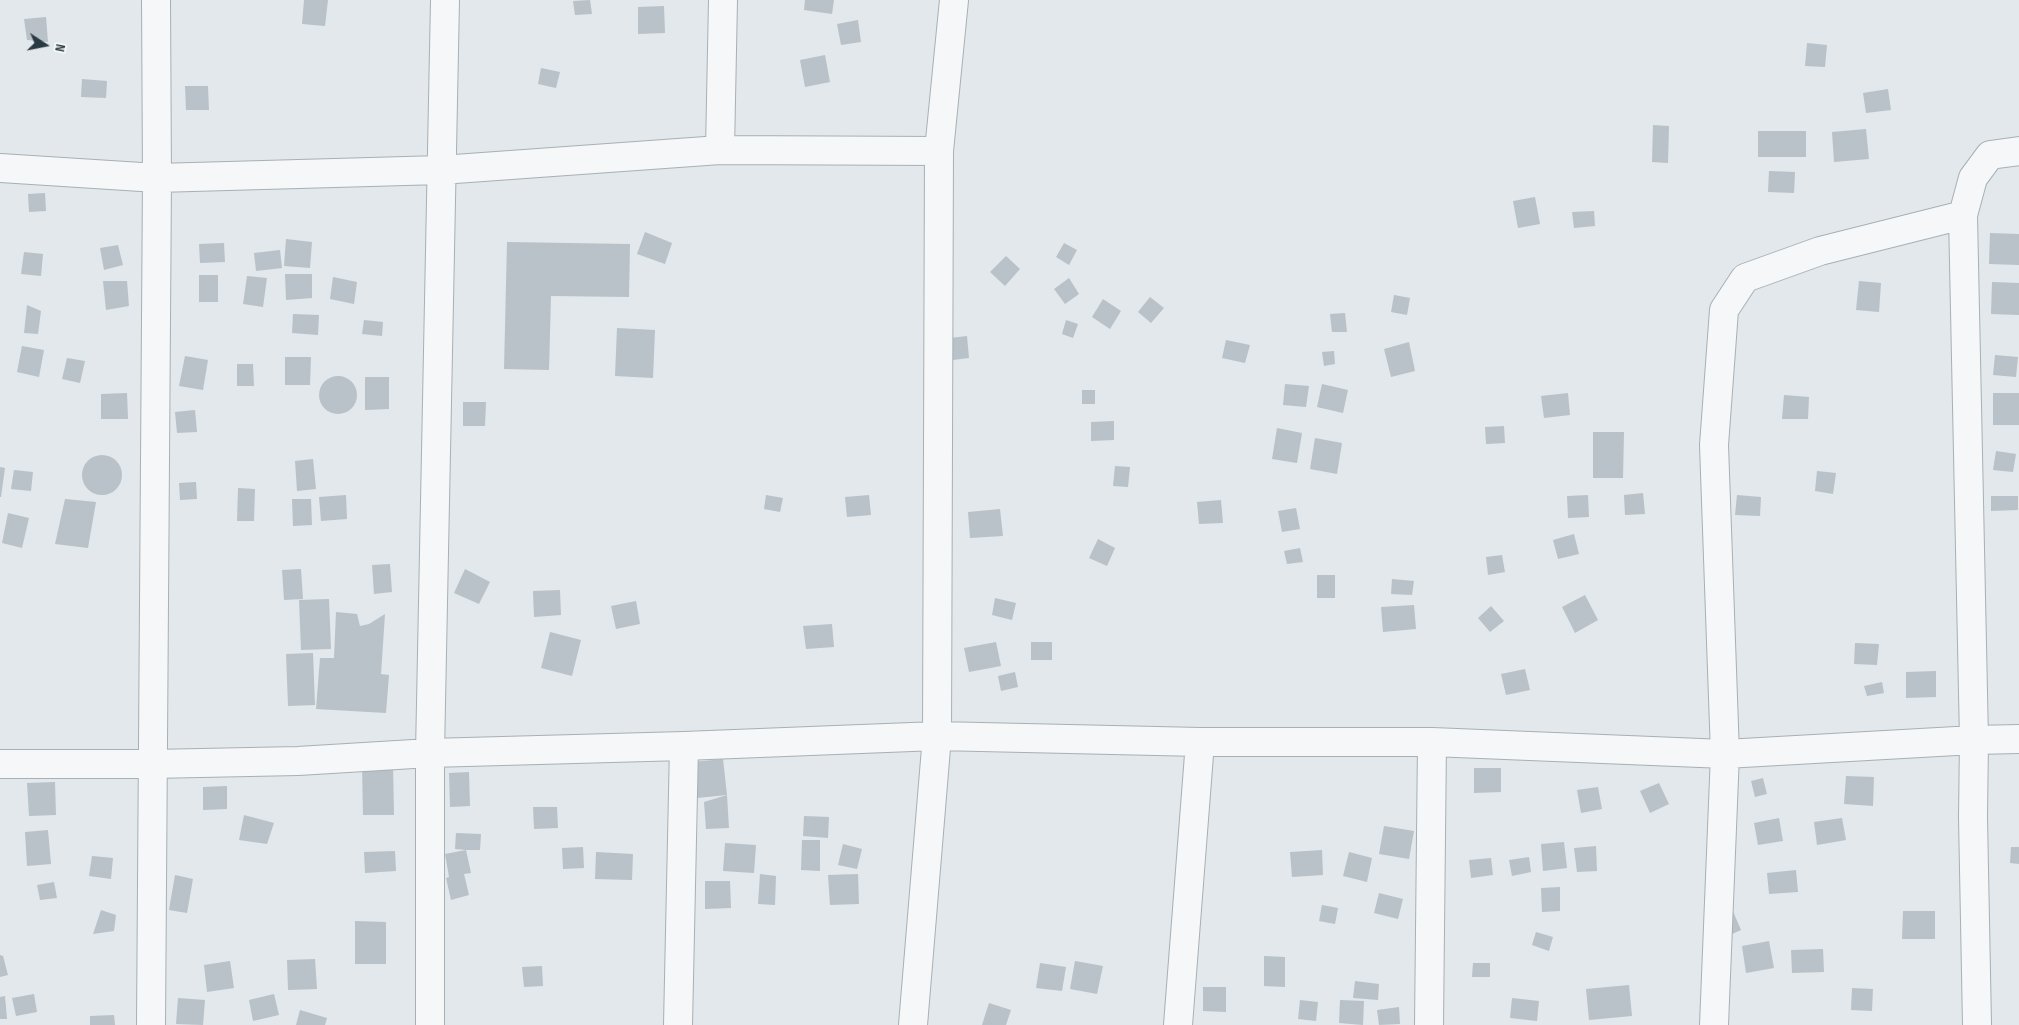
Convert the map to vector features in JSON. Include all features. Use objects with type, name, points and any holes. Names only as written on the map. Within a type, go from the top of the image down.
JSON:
[{"type":"street","points":[[151,1025],[157,178],[156,0]]},
{"type":"street","points":[[430,1025],[430,753],[445,0]]},
{"type":"street","points":[[720,150],[723,0]]},
{"type":"street","points":[[913,1025],[937,736],[939,151],[954,0]]},
{"type":"street","points":[[0,168],[157,178],[441,170],[720,150],[939,151]]},
{"type":"street","points":[[1977,1025],[1973,817],[1974,740],[1963,214],[1973,178],[1990,155],[2019,151]]},
{"type":"street","points":[[1714,1025],[1725,754],[1714,444],[1724,310],[1745,278],[1820,251],[1963,214]]},
{"type":"street","points":[[0,764],[152,764],[298,761],[430,753],[684,746],[937,736],[1200,742],[1432,742],[1725,754],[2019,739]]},
{"type":"street","points":[[1178,1025],[1200,742]]},
{"type":"street","points":[[1429,1025],[1432,742]]},
{"type":"street","points":[[678,1025],[684,746]]},
{"type":"building","points":[[304,0],[328,0],[325,26],[302,24]]},
{"type":"building","points":[[590,0],[592,14],[575,15],[573,1]]},
{"type":"building","points":[[805,0],[834,0],[832,14],[804,10]]},
{"type":"building","points":[[664,6],[665,33],[638,34],[638,7]]},
{"type":"building","points":[[46,17],[48,42],[27,40],[24,19]]},
{"type":"building","points":[[858,20],[861,42],[841,45],[837,24]]},
{"type":"building","points":[[1807,43],[1827,45],[1825,67],[1805,66]]},
{"type":"building","points":[[825,55],[830,82],[805,87],[800,60]]},
{"type":"building","points":[[541,68],[560,72],[556,88],[538,84]]},
{"type":"building","points":[[82,79],[107,81],[106,98],[81,97]]},
{"type":"building","points":[[185,86],[208,86],[209,110],[186,110]]},
{"type":"building","points":[[1888,89],[1891,110],[1866,113],[1863,93]]},
{"type":"building","points":[[1653,125],[1669,126],[1668,163],[1652,162]]},
{"type":"building","points":[[1866,129],[1869,159],[1834,162],[1832,132]]},
{"type":"building","points":[[1758,131],[1806,131],[1806,157],[1758,157]]},
{"type":"building","points":[[1769,171],[1795,172],[1794,193],[1768,192]]},
{"type":"building","points":[[45,193],[46,211],[29,212],[28,194]]},
{"type":"building","points":[[1535,197],[1540,224],[1518,228],[1513,201]]},
{"type":"building","points":[[1594,211],[1595,226],[1574,228],[1572,212]]},
{"type":"building","points":[[645,232],[672,243],[665,264],[637,254]]},
{"type":"building","points":[[1990,233],[2019,234],[2019,265],[1989,264]]},
{"type":"building","points":[[286,239],[312,242],[310,268],[284,266]]},
{"type":"building","points":[[507,242],[630,244],[629,297],[551,296],[549,370],[504,369]]},
{"type":"building","points":[[224,243],[225,262],[200,263],[199,244]]},
{"type":"building","points":[[1064,243],[1077,250],[1069,265],[1056,257]]},
{"type":"building","points":[[118,245],[123,265],[104,270],[100,248]]},
{"type":"building","points":[[280,250],[282,268],[256,271],[254,253]]},
{"type":"building","points":[[24,252],[43,254],[41,276],[21,274]]},
{"type":"building","points":[[1006,256],[1020,269],[1005,286],[990,272]]},
{"type":"building","points":[[285,274],[312,274],[312,298],[286,300]]},
{"type":"building","points":[[199,275],[218,275],[218,302],[199,302]]},
{"type":"building","points":[[247,276],[267,278],[263,307],[243,304]]},
{"type":"building","points":[[333,277],[357,282],[354,304],[330,299]]},
{"type":"building","points":[[1069,278],[1079,294],[1065,304],[1054,289]]},
{"type":"building","points":[[103,281],[127,281],[129,306],[106,310]]},
{"type":"building","points":[[1859,281],[1881,283],[1879,312],[1856,310]]},
{"type":"building","points":[[1992,282],[2019,283],[2019,315],[1991,314]]},
{"type":"building","points":[[1394,295],[1410,298],[1407,315],[1391,312]]},
{"type":"building","points":[[1150,297],[1164,308],[1151,323],[1138,312]]},
{"type":"building","points":[[1103,299],[1121,311],[1110,329],[1092,317]]},
{"type":"building","points":[[27,305],[41,311],[38,334],[24,333]]},
{"type":"building","points":[[1345,313],[1347,332],[1332,332],[1330,314]]},
{"type":"building","points":[[293,314],[319,315],[318,335],[292,333]]},
{"type":"building","points":[[364,320],[383,322],[382,336],[362,334]]},
{"type":"building","points":[[1066,320],[1078,324],[1073,338],[1062,334]]},
{"type":"building","points":[[617,328],[655,330],[653,378],[615,376]]},
{"type":"building","points":[[967,336],[969,358],[945,361],[942,339]]},
{"type":"building","points":[[1226,340],[1250,345],[1245,363],[1222,358]]},
{"type":"building","points":[[1409,342],[1415,371],[1391,377],[1384,349]]},
{"type":"building","points":[[22,346],[44,350],[39,377],[17,372]]},
{"type":"building","points":[[1334,351],[1335,364],[1324,366],[1322,352]]},
{"type":"building","points":[[1995,355],[2018,357],[2016,377],[1993,375]]},
{"type":"building","points":[[185,356],[208,360],[203,390],[179,386]]},
{"type":"building","points":[[285,357],[311,357],[310,385],[285,385]]},
{"type":"building","points":[[67,358],[85,361],[80,383],[62,379]]},
{"type":"building","points":[[237,364],[253,364],[254,386],[237,386]]},
{"type":"building","points":[[338,376],[352,381],[357,395],[352,409],[338,414],[324,409],[319,395],[324,381]]},
{"type":"building","points":[[365,377],[389,377],[389,409],[365,410]]},
{"type":"building","points":[[1285,384],[1309,386],[1306,407],[1283,405]]},
{"type":"building","points":[[1322,384],[1348,390],[1343,413],[1317,407]]},
{"type":"building","points":[[1082,390],[1095,390],[1095,404],[1082,404]]},
{"type":"building","points":[[127,393],[128,419],[101,419],[101,394]]},
{"type":"building","points":[[1568,393],[1570,415],[1544,418],[1541,396]]},
{"type":"building","points":[[1993,393],[2019,393],[2019,425],[1993,425]]},
{"type":"building","points":[[1784,395],[1809,397],[1808,419],[1782,419]]},
{"type":"building","points":[[463,402],[486,402],[485,426],[463,426]]},
{"type":"building","points":[[195,410],[197,432],[177,433],[175,412]]},
{"type":"building","points":[[1114,421],[1114,440],[1091,441],[1091,422]]},
{"type":"building","points":[[1504,426],[1505,443],[1486,444],[1485,427]]},
{"type":"building","points":[[1277,428],[1302,433],[1297,463],[1272,459]]},
{"type":"building","points":[[1593,432],[1624,432],[1623,478],[1593,478]]},
{"type":"building","points":[[1315,438],[1342,443],[1337,474],[1310,469]]},
{"type":"building","points":[[1996,451],[2016,454],[2013,472],[1993,470]]},
{"type":"building","points":[[102,455],[116,461],[122,475],[116,489],[102,495],[88,489],[82,475],[88,461]]},
{"type":"building","points":[[313,459],[316,489],[297,491],[295,461]]},
{"type":"building","points":[[1115,466],[1130,467],[1128,487],[1113,486]]},
{"type":"building","points":[[0,467],[5,468],[1,497],[0,497]]},
{"type":"building","points":[[14,470],[33,472],[31,491],[11,489]]},
{"type":"building","points":[[1817,471],[1836,473],[1833,494],[1815,491]]},
{"type":"building","points":[[196,482],[197,499],[180,500],[179,483]]},
{"type":"building","points":[[238,488],[255,489],[254,521],[237,521]]},
{"type":"building","points":[[1643,493],[1645,514],[1625,515],[1624,495]]},
{"type":"building","points":[[346,495],[347,519],[321,521],[319,497]]},
{"type":"building","points":[[766,495],[783,498],[780,512],[764,509]]},
{"type":"building","points":[[869,495],[871,515],[847,517],[845,497]]},
{"type":"building","points":[[1588,495],[1589,517],[1568,518],[1567,496]]},
{"type":"building","points":[[1737,495],[1761,497],[1760,516],[1735,515]]},
{"type":"building","points":[[1991,496],[2018,496],[2018,510],[1991,511]]},
{"type":"building","points":[[65,499],[96,502],[88,548],[55,544]]},
{"type":"building","points":[[292,499],[311,499],[312,525],[293,526]]},
{"type":"building","points":[[1221,500],[1223,523],[1199,524],[1197,502]]},
{"type":"building","points":[[1296,508],[1300,529],[1282,532],[1278,511]]},
{"type":"building","points":[[1000,509],[1003,536],[970,538],[968,512]]},
{"type":"building","points":[[8,513],[29,518],[22,548],[2,543]]},
{"type":"building","points":[[1574,534],[1579,554],[1558,559],[1553,540]]},
{"type":"building","points":[[1098,539],[1115,548],[1107,566],[1089,558]]},
{"type":"building","points":[[1300,548],[1303,562],[1287,564],[1284,551]]},
{"type":"building","points":[[1502,555],[1505,572],[1488,575],[1486,557]]},
{"type":"building","points":[[390,564],[392,592],[374,594],[372,565]]},
{"type":"building","points":[[301,569],[303,599],[284,600],[282,570]]},
{"type":"building","points":[[465,569],[490,582],[479,604],[454,593]]},
{"type":"building","points":[[1317,575],[1335,575],[1335,598],[1317,598]]},
{"type":"building","points":[[1392,579],[1414,581],[1412,595],[1391,594]]},
{"type":"building","points":[[560,590],[561,615],[534,617],[533,591]]},
{"type":"building","points":[[1585,595],[1598,620],[1575,633],[1562,607]]},
{"type":"building","points":[[995,598],[1016,603],[1012,620],[992,615]]},
{"type":"building","points":[[329,599],[331,649],[301,650],[299,600]]},
{"type":"building","points":[[636,601],[640,624],[616,629],[611,606]]},
{"type":"building","points":[[1414,605],[1416,629],[1383,632],[1381,607]]},
{"type":"building","points":[[1491,606],[1504,621],[1490,632],[1478,618]]},
{"type":"building","points":[[336,612],[357,614],[360,626],[369,624],[385,614],[381,674],[389,675],[386,713],[316,709],[320,658],[334,658]]},
{"type":"building","points":[[832,624],[834,647],[806,649],[803,626]]},
{"type":"building","points":[[550,632],[581,640],[572,676],[541,668]]},
{"type":"building","points":[[996,642],[1001,666],[969,672],[964,648]]},
{"type":"building","points":[[1031,642],[1052,642],[1052,660],[1031,660]]},
{"type":"building","points":[[1855,643],[1879,644],[1877,665],[1854,664]]},
{"type":"building","points":[[313,653],[315,705],[288,706],[286,654]]},
{"type":"building","points":[[1525,669],[1530,690],[1506,695],[1501,674]]},
{"type":"building","points":[[1936,671],[1936,697],[1906,698],[1906,672]]},
{"type":"building","points":[[1015,672],[1018,687],[1001,691],[998,676]]},
{"type":"building","points":[[1882,682],[1884,693],[1867,696],[1864,686]]},
{"type":"building","points":[[723,759],[727,795],[697,798],[693,762]]},
{"type":"building","points":[[362,765],[393,765],[394,815],[363,815]]},
{"type":"building","points":[[1474,768],[1501,768],[1501,792],[1474,793]]},
{"type":"building","points":[[469,772],[470,806],[450,807],[449,773]]},
{"type":"building","points":[[1846,776],[1874,777],[1873,806],[1844,804]]},
{"type":"building","points":[[1763,778],[1767,794],[1755,797],[1751,781]]},
{"type":"building","points":[[55,782],[56,815],[29,816],[27,783]]},
{"type":"building","points":[[1659,783],[1669,804],[1650,813],[1640,791]]},
{"type":"building","points":[[227,786],[227,809],[203,810],[203,787]]},
{"type":"building","points":[[1598,787],[1602,809],[1581,813],[1577,790]]},
{"type":"building","points":[[727,795],[729,828],[706,829],[704,802]]},
{"type":"building","points":[[533,807],[557,807],[558,828],[534,829]]},
{"type":"building","points":[[244,815],[274,823],[267,844],[239,840]]},
{"type":"building","points":[[804,816],[829,817],[828,838],[803,836]]},
{"type":"building","points":[[1779,818],[1783,841],[1758,845],[1754,823]]},
{"type":"building","points":[[1842,818],[1846,840],[1817,845],[1814,822]]},
{"type":"building","points":[[1384,826],[1414,831],[1409,859],[1379,854]]},
{"type":"building","points":[[48,830],[51,864],[27,866],[25,832]]},
{"type":"building","points":[[456,833],[481,834],[480,850],[455,849]]},
{"type":"building","points":[[802,840],[820,840],[820,871],[801,870]]},
{"type":"building","points":[[1564,842],[1567,868],[1543,871],[1541,844]]},
{"type":"building","points":[[725,843],[756,845],[754,873],[723,871]]},
{"type":"building","points":[[843,844],[862,849],[857,869],[838,865]]},
{"type":"building","points":[[1596,846],[1597,871],[1577,872],[1574,848]]},
{"type":"building","points":[[583,847],[584,868],[563,869],[562,848]]},
{"type":"building","points":[[2011,847],[2019,847],[2019,864],[2010,863]]},
{"type":"building","points":[[466,850],[471,873],[464,874],[469,895],[451,900],[446,878],[449,877],[445,854]]},
{"type":"building","points":[[1322,850],[1323,875],[1292,877],[1290,852]]},
{"type":"building","points":[[395,851],[396,871],[365,873],[364,852]]},
{"type":"building","points":[[596,852],[633,854],[632,880],[595,879]]},
{"type":"building","points":[[1349,852],[1372,858],[1367,882],[1343,876]]},
{"type":"building","points":[[92,856],[113,858],[111,879],[89,876]]},
{"type":"building","points":[[1529,857],[1531,872],[1512,876],[1509,860]]},
{"type":"building","points":[[1491,858],[1493,875],[1471,878],[1469,860]]},
{"type":"building","points":[[1796,870],[1798,892],[1769,894],[1767,873]]},
{"type":"building","points":[[760,874],[776,876],[775,905],[758,904]]},
{"type":"building","points":[[858,874],[859,904],[830,905],[828,875]]},
{"type":"building","points":[[175,875],[193,879],[187,913],[169,910]]},
{"type":"building","points":[[705,881],[730,881],[731,908],[705,909]]},
{"type":"building","points":[[54,882],[57,898],[40,900],[37,885]]},
{"type":"building","points":[[1560,887],[1560,911],[1542,912],[1541,888]]},
{"type":"building","points":[[1379,893],[1403,899],[1398,919],[1374,913]]},
{"type":"building","points":[[1322,905],[1338,908],[1335,924],[1319,921]]},
{"type":"building","points":[[1732,909],[1741,930],[1730,935]]},
{"type":"building","points":[[101,910],[116,915],[114,931],[93,934]]},
{"type":"building","points":[[1903,911],[1935,911],[1935,939],[1902,939]]},
{"type":"building","points":[[355,921],[386,922],[386,964],[355,964]]},
{"type":"building","points":[[1536,932],[1553,937],[1549,951],[1532,945]]},
{"type":"building","points":[[1769,941],[1774,968],[1746,973],[1742,946]]},
{"type":"building","points":[[1823,949],[1824,972],[1792,973],[1791,950]]},
{"type":"building","points":[[0,955],[3,956],[8,975],[0,977]]},
{"type":"building","points":[[1264,956],[1285,957],[1285,987],[1264,986]]},
{"type":"building","points":[[315,959],[317,989],[288,990],[287,960]]},
{"type":"building","points":[[230,961],[234,988],[207,992],[204,965]]},
{"type":"building","points":[[1075,961],[1103,966],[1097,994],[1070,989]]},
{"type":"building","points":[[1040,963],[1066,967],[1062,991],[1036,988]]},
{"type":"building","points":[[1473,963],[1490,963],[1490,977],[1472,977]]},
{"type":"building","points":[[542,966],[543,986],[524,987],[522,967]]},
{"type":"building","points":[[1355,981],[1379,984],[1378,1000],[1353,998]]},
{"type":"building","points":[[1629,985],[1632,1016],[1589,1020],[1586,989]]},
{"type":"building","points":[[1203,987],[1226,987],[1226,1012],[1203,1011]]},
{"type":"building","points":[[1852,988],[1873,989],[1872,1011],[1851,1010]]},
{"type":"building","points":[[34,994],[37,1012],[16,1016],[12,998]]},
{"type":"building","points":[[274,994],[279,1015],[253,1021],[249,1000]]},
{"type":"building","points":[[5,996],[7,1019],[0,1019],[0,997]]},
{"type":"building","points":[[178,998],[205,1000],[203,1025],[176,1024]]},
{"type":"building","points":[[1512,998],[1539,1001],[1537,1021],[1510,1018]]},
{"type":"building","points":[[1300,1000],[1318,1002],[1316,1021],[1298,1019]]},
{"type":"building","points":[[1340,1000],[1364,1001],[1363,1025],[1339,1023]]},
{"type":"building","points":[[989,1003],[1011,1010],[1006,1025],[982,1025]]},
{"type":"building","points":[[1399,1007],[1400,1024],[1379,1025],[1377,1010]]},
{"type":"building","points":[[300,1010],[327,1018],[325,1025],[296,1025]]},
{"type":"building","points":[[114,1015],[115,1025],[90,1025],[90,1016]]}]
